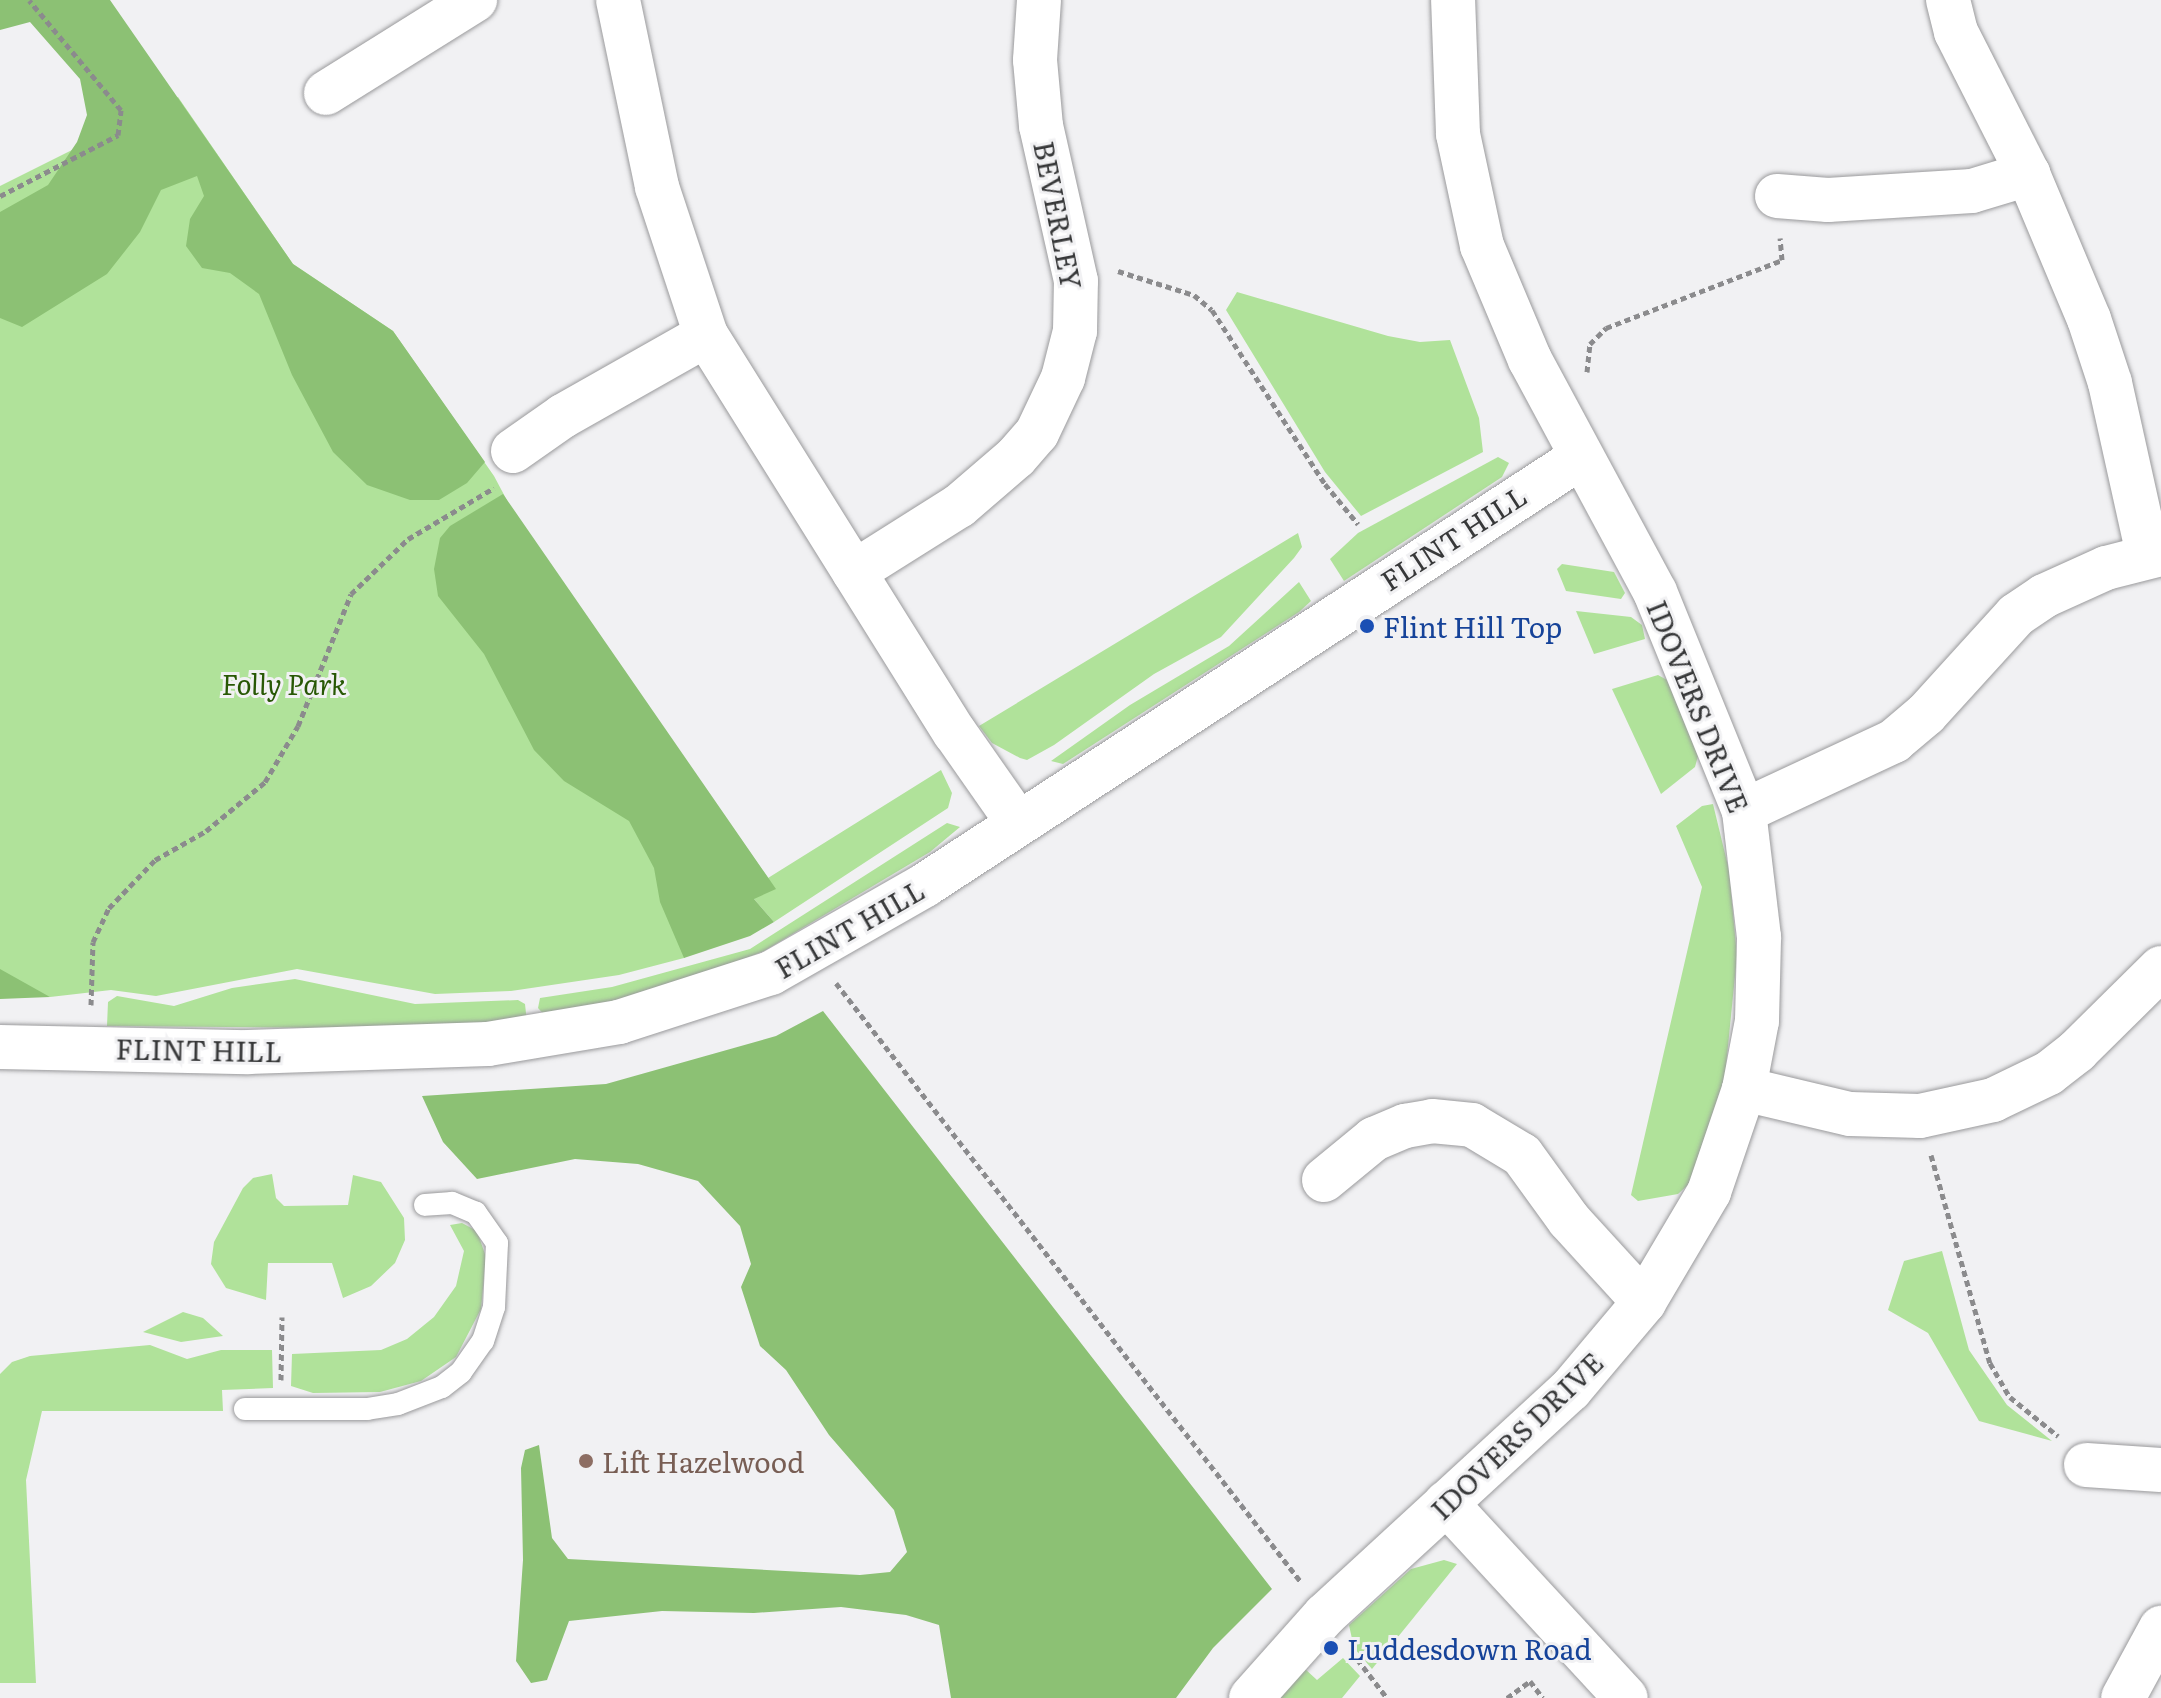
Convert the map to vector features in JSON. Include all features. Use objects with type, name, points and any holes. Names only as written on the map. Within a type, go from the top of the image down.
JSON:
[{"type":"street","points":[[326,93],[475,0]]},
{"type":"street","points":[[618,0],[657,187],[706,335],[955,733],[1018,823]]},
{"type":"street","name":"BEVERLEY","points":[[854,572],[959,506],[1037,433],[1063,378],[1075,331],[1070,258],[1041,126],[1035,60],[1039,0]]},
{"type":"street","name":"IDOVERS DRIVE","points":[[1251,1698],[1325,1615],[1570,1390],[1644,1302],[1709,1192],[1744,1089],[1757,1021],[1759,937],[1744,811],[1655,592],[1559,413],[1482,246],[1458,134],[1453,0]]},
{"type":"street","points":[[1744,811],[1894,741],[1926,714],[2016,615],[2044,596],[2154,555],[2110,383],[2028,174],[1974,73],[1948,0]]},
{"type":"street","points":[[1777,196],[1828,200],[1972,191],[2028,174]]},
{"type":"street","points":[[513,451],[563,416],[706,335]]},
{"type":"street","name":"FLINT HILL","points":[[0,1047],[356,1050],[534,1038],[675,1008],[813,954],[1581,457]]},
{"type":"street","points":[[1744,1089],[1850,1114],[1920,1116],[1993,1100],[2049,1073],[2161,968]]},
{"type":"street","points":[[1324,1180],[1374,1139],[1405,1126],[1432,1121],[1472,1125],[1522,1155],[1569,1220],[1644,1302]]},
{"type":"street","points":[[2075,1453],[2161,1470]]},
{"type":"street","points":[[1446,1503],[1626,1698]]},
{"type":"street","points":[[2123,1698],[2161,1628]]},
{"type":"lane","points":[[245,1409],[367,1409],[398,1404],[442,1387],[473,1358],[494,1307],[497,1243],[476,1213],[452,1203],[425,1205]]},
{"type":"path","points":[[0,196],[118,135],[121,110],[29,0]]},
{"type":"path","points":[[1559,413],[1587,397],[1590,344],[1606,328],[1782,260],[1777,196]]},
{"type":"path","points":[[1070,258],[1194,295],[1212,310],[1325,484],[1358,524]]},
{"type":"path","points":[[91,1047],[93,942],[109,908],[155,860],[206,831],[265,782],[298,726],[351,594],[408,539],[516,475],[505,456],[513,451]]},
{"type":"path","points":[[813,954],[1387,1698]]},
{"type":"path","points":[[1920,1116],[1990,1363],[2010,1397],[2075,1453]]},
{"type":"path","points":[[280,1409],[282,1317]]},
{"type":"path","points":[[1507,1698],[1530,1681],[1543,1698]]},
{"type":"green space","points":[[0,0],[110,0],[293,264],[393,331],[485,462],[467,483],[439,500],[410,500],[367,485],[333,452],[292,375],[259,294],[230,273],[202,268],[186,246],[190,219],[204,196],[197,176],[161,190],[140,232],[107,274],[22,327],[0,318],[0,212],[48,185],[77,142],[87,115],[80,79],[30,22],[0,30]]},
{"type":"green space","name":"Folly Park","points":[[178,97],[293,264],[393,331],[494,476],[519,523],[768,878],[941,770],[952,793],[948,808],[774,922],[754,899],[684,958],[619,975],[511,991],[435,994],[297,969],[156,996],[111,990],[50,997],[0,983],[0,186]]},
{"type":"green space","points":[[1237,292],[1388,336],[1420,342],[1450,340],[1479,418],[1483,452],[1361,516],[1325,472],[1226,310]]},
{"type":"green space","points":[[1498,457],[1509,463],[1502,477],[1344,581],[1330,559],[1358,533]]},
{"type":"green space","points":[[503,494],[776,889],[754,899],[774,922],[750,936],[684,958],[660,902],[654,868],[629,821],[564,781],[534,750],[484,654],[438,596],[434,569],[440,538],[450,526]]},
{"type":"green space","points":[[1298,533],[1302,547],[1294,558],[1221,637],[1154,674],[1054,745],[1027,760],[992,743],[979,726]]},
{"type":"green space","points":[[1562,564],[1614,572],[1625,593],[1621,599],[1566,591],[1557,569]]},
{"type":"green space","points":[[1299,582],[1311,601],[1299,612],[1063,764],[1051,761],[1130,705],[1229,646]]},
{"type":"green space","points":[[1576,611],[1631,617],[1642,625],[1645,639],[1594,654]]},
{"type":"green space","points":[[1658,675],[1667,680],[1698,756],[1695,767],[1661,794],[1612,689]]},
{"type":"green space","points":[[1713,804],[1729,870],[1737,956],[1725,1076],[1689,1184],[1678,1194],[1638,1201],[1631,1195],[1702,887],[1676,826],[1702,806]]},
{"type":"green space","points":[[947,823],[960,827],[930,852],[764,951],[663,991],[547,1018],[538,1008],[540,998],[612,987],[750,949]]},
{"type":"green space","points":[[0,969],[50,997],[0,999]]},
{"type":"green space","points":[[295,979],[415,1004],[518,1000],[525,1004],[527,1022],[337,1028],[107,1026],[108,1002],[117,996],[174,1006],[232,988]]},
{"type":"green space","points":[[823,1011],[1272,1589],[1213,1648],[1176,1698],[951,1698],[939,1625],[906,1615],[841,1607],[754,1613],[662,1611],[569,1621],[547,1680],[531,1683],[516,1661],[523,1560],[521,1468],[525,1450],[539,1445],[552,1538],[568,1559],[860,1575],[890,1572],[907,1552],[894,1510],[829,1435],[786,1370],[760,1346],[741,1287],[751,1264],[740,1226],[698,1181],[638,1164],[575,1159],[477,1179],[443,1142],[422,1096],[606,1084],[776,1036]]},
{"type":"green space","points":[[272,1174],[276,1198],[284,1206],[348,1205],[353,1175],[381,1182],[404,1218],[405,1240],[395,1263],[371,1286],[343,1298],[332,1263],[268,1263],[266,1300],[226,1288],[211,1264],[214,1242],[243,1188],[253,1178]]},
{"type":"green space","points":[[462,1223],[477,1231],[486,1257],[481,1309],[456,1357],[421,1381],[380,1392],[313,1393],[291,1386],[292,1354],[381,1350],[407,1339],[434,1317],[456,1286],[464,1251],[450,1225]]},
{"type":"green space","points":[[1942,1251],[1969,1350],[2007,1405],[2052,1441],[1979,1421],[1928,1333],[1888,1310],[1904,1261]]},
{"type":"green space","points":[[183,1312],[203,1318],[223,1336],[181,1342],[143,1332]]},
{"type":"green space","points":[[150,1345],[187,1359],[221,1350],[272,1350],[273,1388],[222,1390],[223,1411],[42,1411],[26,1480],[36,1683],[0,1683],[0,1374],[12,1362],[30,1356]]},
{"type":"green space","points":[[1444,1560],[1457,1564],[1372,1669],[1354,1648],[1349,1625],[1411,1569]]},
{"type":"green space","points":[[1343,1658],[1360,1676],[1342,1698],[1276,1698],[1304,1668],[1317,1680]]},
{"type":"place","name":"Flint Hill Top","points":[[1367,626]]},
{"type":"place","name":"Lift Hazelwood","points":[[586,1461]]},
{"type":"place","name":"Luddesdown Road","points":[[1331,1648]]}]
